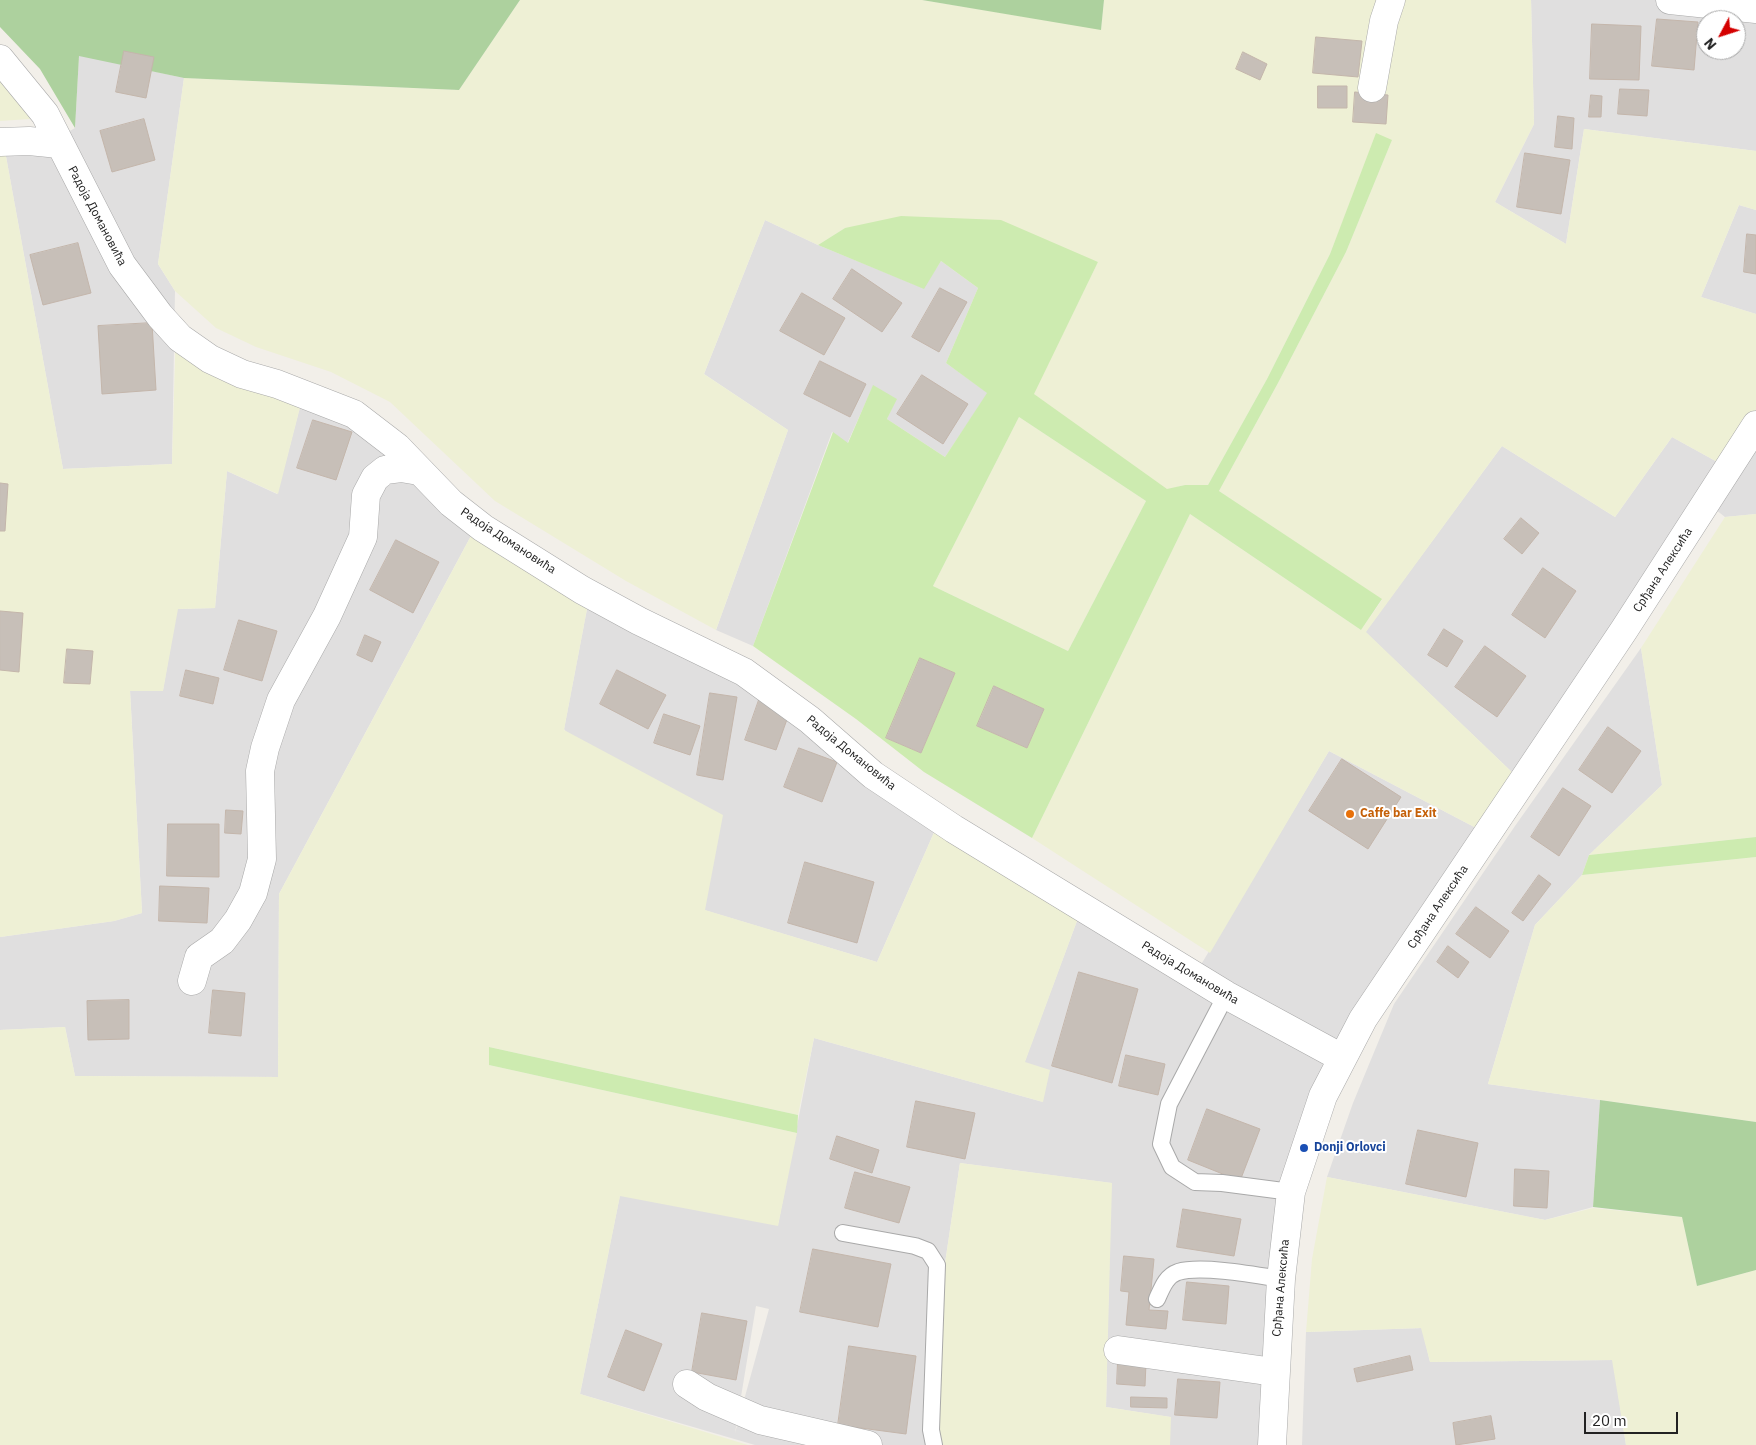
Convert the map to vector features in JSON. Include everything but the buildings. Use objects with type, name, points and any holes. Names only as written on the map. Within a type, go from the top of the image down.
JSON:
[{"type":"street","points":[[1372,88],[1384,21],[1391,0]]},
{"type":"street","points":[[1670,0],[1756,9]]},
{"type":"street","name":"Радоја Домановића","points":[[0,59],[46,114],[122,265],[160,316],[180,338],[210,359],[242,374],[277,384],[354,414],[397,446],[451,503],[483,528],[582,590],[639,621],[744,672],[810,720],[873,774],[954,829],[1226,995],[1342,1058]]},
{"type":"street","points":[[0,142],[29,141],[60,144]]},
{"type":"street","name":"Срђана Алексића","points":[[1272,1445],[1274,1372],[1280,1279],[1291,1192],[1323,1096],[1363,1019],[1624,630],[1756,425]]},
{"type":"street","points":[[192,980],[199,957],[222,940],[238,920],[253,892],[262,859],[260,771],[264,748],[282,700],[327,616],[363,538],[366,495],[375,478],[385,470],[401,468],[419,471]]},
{"type":"street","points":[[1118,1350],[1274,1372]]},
{"type":"street","points":[[687,1384],[715,1400],[760,1420],[868,1445]]},
{"type":"lane","points":[[1226,995],[1169,1104],[1161,1144],[1172,1167],[1195,1182],[1222,1183],[1291,1192]]},
{"type":"lane","points":[[843,1233],[915,1246],[928,1251],[937,1265],[931,1430],[934,1445]]},
{"type":"lane","points":[[1157,1299],[1165,1281],[1178,1272],[1238,1272],[1280,1279]]},
{"type":"shaded area","points":[[1531,0],[1756,0],[1756,151],[1584,129],[1566,244],[1495,202],[1534,124]]},
{"type":"shaded area","points":[[79,55],[184,78],[158,264],[175,291],[172,464],[63,469],[3,140],[50,142],[75,128]]},
{"type":"shaded area","points":[[1739,205],[1756,210],[1756,314],[1701,297]]},
{"type":"shaded area","points":[[765,220],[818,245],[923,288],[941,261],[978,288],[946,363],[988,393],[945,457],[887,419],[896,399],[873,386],[847,444],[832,432],[753,646],[716,630],[788,430],[704,374]]},
{"type":"shaded area","points":[[305,388],[480,519],[279,894],[278,1077],[75,1076],[65,1027],[0,1030],[0,937],[114,921],[142,913],[130,690],[163,690],[177,609],[215,608],[227,471],[277,494]]},
{"type":"shaded area","points":[[1756,409],[1756,514],[1725,517],[1706,502],[1516,776],[1365,632],[1502,446],[1615,517],[1672,437],[1721,464]]},
{"type":"shaded area","points":[[591,588],[943,812],[877,962],[704,910],[564,729]]},
{"type":"shaded area","points":[[1641,648],[1662,785],[1589,855],[1582,875],[1535,925],[1488,1084],[1600,1100],[1593,1207],[1545,1220],[1327,1177],[1353,1103],[1394,1004],[1515,826]]},
{"type":"shaded area","points":[[1329,751],[1480,830],[1314,1094],[1267,1445],[1170,1445],[1170,1417],[1106,1407],[1111,1183],[960,1163],[932,1350],[926,1445],[755,1445],[580,1394],[620,1195],[778,1225],[814,1038],[1043,1102],[1024,1063],[1084,902],[1196,973]],"holes":[[[756,1306],[769,1309],[735,1433]]]},
{"type":"shaded area","points":[[1422,1328],[1430,1362],[1613,1360],[1626,1445],[1302,1445],[1306,1332]]},
{"type":"green space","points":[[0,0],[520,0],[459,90],[184,78],[79,56],[75,128],[40,69],[0,27]]},
{"type":"green space","points":[[520,0],[922,0],[1101,29],[1104,0],[1531,0],[1534,124],[1495,202],[1566,244],[1584,129],[1756,151],[1756,210],[1739,205],[1701,297],[1756,314],[1756,409],[1721,464],[1672,437],[1615,517],[1502,446],[1366,632],[1516,776],[1480,830],[1329,751],[1210,953],[1032,838],[1190,514],[1361,630],[1382,600],[1219,491],[1346,252],[1392,140],[1349,206],[1330,254],[1267,379],[1208,485],[1185,485],[1167,490],[1033,394],[1098,262],[845,228],[818,245],[765,220],[704,374],[788,430],[716,630],[626,581],[495,501],[390,402],[331,372],[256,347],[216,328],[175,291],[158,264],[184,78],[459,90]]},
{"type":"green space","points":[[922,0],[1104,0],[1101,30]]},
{"type":"green space","points":[[0,53],[45,118],[0,121]]},
{"type":"green space","points":[[1376,133],[1392,140],[1346,252],[1219,491],[1382,599],[1361,630],[1190,514],[1032,838],[924,772],[856,719],[753,646],[833,432],[848,443],[873,385],[897,399],[887,419],[945,457],[987,393],[946,363],[978,288],[941,261],[924,289],[818,245],[845,228],[901,216],[1001,220],[1098,262],[1034,394],[1167,489],[1185,485],[1208,485],[1267,379],[1330,254]],"holes":[[[1019,417],[1146,501],[1068,651],[933,586]],[[920,658],[955,673],[921,753],[886,738]],[[994,686],[1044,709],[1027,748],[977,726]]]},
{"type":"green space","points":[[0,140],[3,140],[63,469],[172,464],[176,325],[203,350],[305,388],[278,494],[227,471],[215,608],[178,609],[163,691],[130,691],[142,913],[114,921],[0,937]]},
{"type":"green space","points":[[1019,417],[1146,501],[1068,651],[933,586]]},
{"type":"green space","points":[[1756,514],[1756,837],[1589,855],[1662,785],[1641,648],[1725,517]]},
{"type":"green space","points":[[480,519],[591,588],[564,730],[723,815],[705,910],[877,962],[943,812],[1084,902],[1025,1062],[1050,1070],[1043,1102],[814,1038],[798,1115],[489,1047],[489,1065],[797,1133],[778,1226],[620,1196],[580,1394],[748,1445],[0,1445],[0,1030],[65,1027],[75,1076],[278,1077],[279,894]]},
{"type":"green space","points":[[1756,837],[1756,857],[1582,875],[1589,855]]},
{"type":"green space","points":[[1756,857],[1756,1122],[1488,1084],[1535,925],[1582,875]]},
{"type":"green space","points":[[489,1047],[798,1115],[797,1133],[489,1065]]},
{"type":"green space","points":[[1600,1100],[1756,1122],[1756,1270],[1697,1286],[1682,1217],[1593,1207]]},
{"type":"green space","points":[[960,1163],[1112,1183],[1106,1407],[1171,1417],[1170,1445],[926,1445],[932,1350]]},
{"type":"green space","points":[[1327,1177],[1545,1220],[1593,1208],[1682,1217],[1697,1286],[1756,1270],[1756,1445],[1626,1445],[1612,1360],[1430,1362],[1421,1328],[1306,1332],[1312,1259]]},
{"type":"place","name":"Caffe bar Exit","points":[[1350,814]]},
{"type":"place","name":"Donji Orlovci","points":[[1304,1148]]}]
